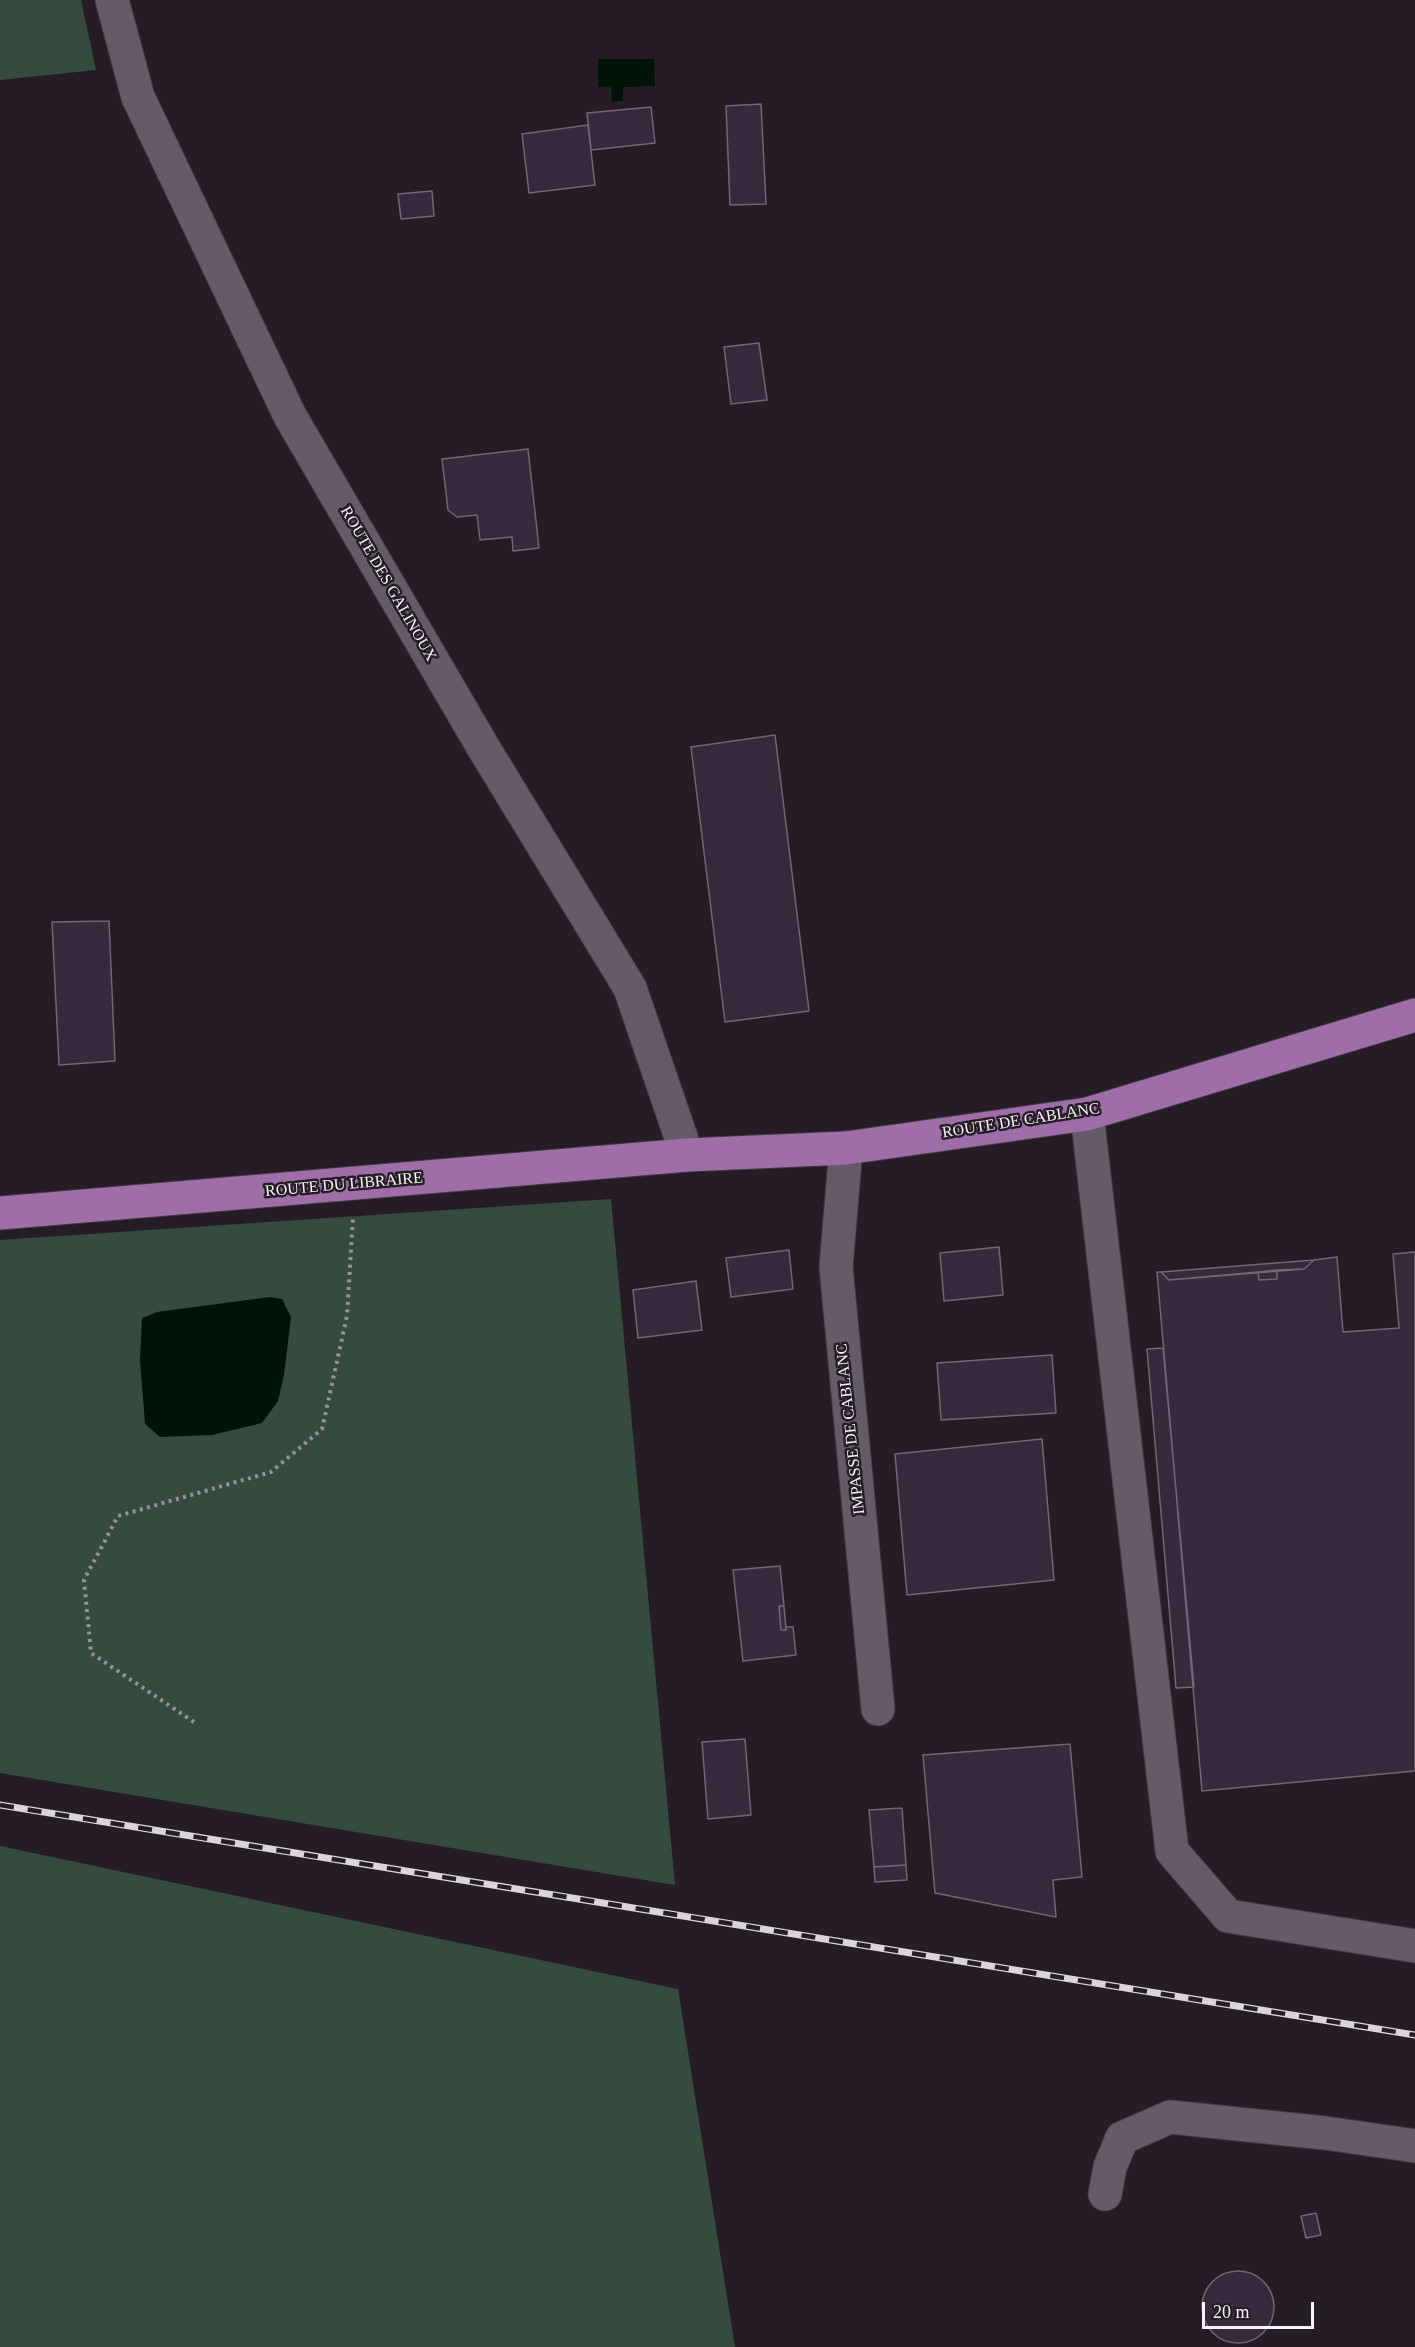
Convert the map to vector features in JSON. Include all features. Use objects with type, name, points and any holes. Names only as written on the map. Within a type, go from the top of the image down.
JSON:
[{"type":"main road","name":"ROUTE DE CABLANC","points":[[687,1155],[846,1148],[1087,1114],[1415,1015]]},
{"type":"main road","name":"ROUTE DU LIBRAIRE","points":[[0,1213],[687,1155]]},
{"type":"street","name":"ROUTE DES GALINOUX","points":[[112,0],[138,97],[290,416],[483,747],[630,988],[687,1155]]},
{"type":"street","points":[[1087,1114],[1172,1851],[1228,1916],[1415,1946]]},
{"type":"street","name":"IMPASSE DE CABLANC","points":[[846,1148],[836,1267],[878,1709]]},
{"type":"street","points":[[1105,2194],[1110,2167],[1122,2138],[1170,2117],[1325,2133],[1415,2146]]},
{"type":"path","points":[[194,1722],[90,1653],[84,1580],[118,1516],[271,1472],[322,1429],[347,1316],[356,1184]]},
{"type":"shaded area","points":[[0,0],[81,0],[96,70],[0,80]]},
{"type":"shaded area","points":[[598,59],[654,59],[655,86],[623,87],[623,101],[612,102],[611,87],[598,87]]},
{"type":"shaded area","points":[[611,1199],[675,1885],[0,1773],[0,1240]]},
{"type":"shaded area","points":[[270,1297],[282,1299],[291,1317],[284,1375],[278,1401],[262,1423],[212,1435],[160,1437],[145,1424],[140,1360],[142,1318],[157,1312]]},
{"type":"shaded area","points":[[0,1846],[678,1989],[735,2347],[0,2347]]},
{"type":"building","points":[[761,104],[766,204],[730,205],[726,106]]},
{"type":"building","points":[[651,107],[655,143],[591,150],[587,113]]},
{"type":"building","points":[[588,125],[595,185],[529,193],[522,134]]},
{"type":"building","points":[[432,191],[434,216],[401,219],[398,194]]},
{"type":"building","points":[[759,343],[767,400],[731,404],[724,347]]},
{"type":"building","points":[[528,449],[539,548],[513,551],[512,537],[480,540],[477,515],[457,517],[448,510],[442,459]]},
{"type":"building","points":[[775,735],[809,1011],[725,1022],[691,747]]},
{"type":"building","points":[[109,921],[115,1061],[59,1065],[52,922]]},
{"type":"building","points":[[999,1247],[1003,1295],[944,1301],[940,1253]]},
{"type":"building","points":[[789,1250],[793,1289],[731,1297],[726,1258]]},
{"type":"building","points":[[1415,1252],[1415,1771],[1202,1791],[1157,1272],[1161,1272],[1169,1280],[1258,1272],[1259,1280],[1277,1279],[1277,1270],[1304,1269],[1314,1260],[1337,1257],[1343,1332],[1399,1328],[1393,1254]]},
{"type":"building","points":[[1314,1260],[1304,1269],[1169,1280],[1161,1272]]},
{"type":"building","points":[[1277,1270],[1277,1279],[1259,1280],[1258,1272]]},
{"type":"building","points":[[696,1281],[702,1330],[638,1338],[633,1290]]},
{"type":"building","points":[[1163,1348],[1194,1687],[1176,1688],[1147,1349]]},
{"type":"building","points":[[1052,1355],[1056,1413],[941,1420],[937,1363]]},
{"type":"building","points":[[1042,1439],[1054,1580],[907,1595],[895,1454]]},
{"type":"building","points":[[780,1566],[784,1606],[779,1606],[781,1630],[793,1627],[796,1655],[743,1661],[733,1570]]},
{"type":"building","points":[[779,1606],[784,1606],[786,1630],[781,1630]]},
{"type":"building","points":[[745,1739],[751,1815],[708,1819],[702,1742]]},
{"type":"building","points":[[1070,1744],[1082,1877],[1053,1880],[1056,1917],[935,1893],[923,1755]]},
{"type":"building","points":[[902,1808],[906,1865],[874,1867],[869,1810]]},
{"type":"building","points":[[906,1865],[907,1880],[875,1882],[874,1867]]},
{"type":"building","points":[[1316,2213],[1321,2235],[1306,2238],[1301,2216]]},
{"type":"building","points":[[1238,2271],[1258,2277],[1268,2287],[1274,2307],[1268,2327],[1258,2337],[1238,2343],[1218,2337],[1208,2327],[1202,2307],[1208,2287],[1218,2277]]},
{"type":"railway","points":[[0,1805],[1415,2035]]}]
